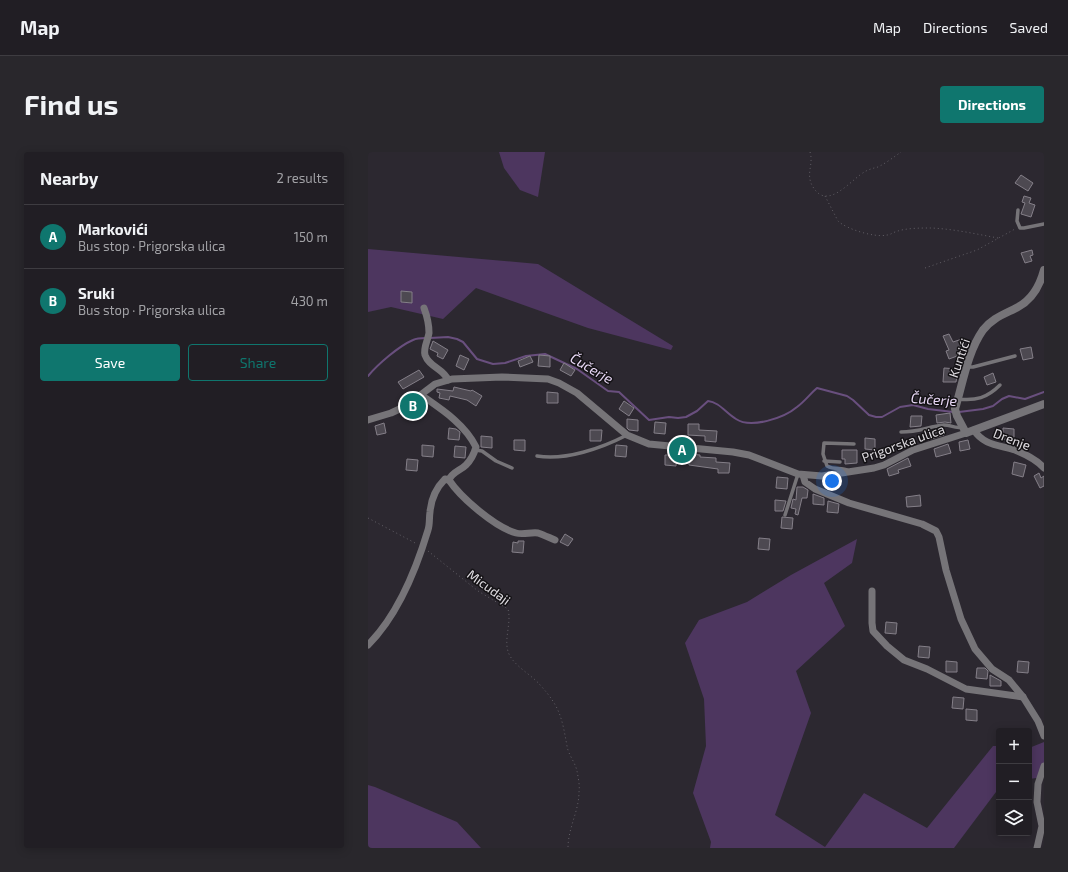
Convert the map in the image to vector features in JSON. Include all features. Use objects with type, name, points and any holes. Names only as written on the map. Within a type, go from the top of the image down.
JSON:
[{"type":"street","name":"Kuntići","points":[[964,430],[956,412],[958,399],[974,344],[991,321],[1019,307],[1028,300],[1036,291],[1044,270]]},
{"type":"street","points":[[424,308],[428,330],[428,340],[425,348],[426,355],[435,368],[445,374],[448,380]]},
{"type":"street","name":"Prigorska ulica","points":[[368,420],[391,413],[406,406],[436,384],[448,380],[502,377],[548,379],[559,383],[576,393],[627,435],[649,444],[733,452],[748,455],[800,475],[822,476],[864,471],[884,465],[913,450],[964,430],[974,430],[1044,404]]},
{"type":"street","points":[[421,395],[445,412],[462,428],[471,438],[476,447],[473,456],[466,465],[451,475],[449,480]]},
{"type":"street","name":"Drenje","points":[[974,430],[978,437],[986,442],[1015,450],[1039,462],[1044,468]]},
{"type":"street","points":[[800,475],[805,482],[815,489],[849,503],[922,524],[936,531],[961,619],[975,649],[992,669],[1009,680],[1023,697],[1038,721],[1044,736]]},
{"type":"street","points":[[368,645],[379,634],[387,622],[414,573],[429,527],[430,510],[435,492],[445,479],[449,480]]},
{"type":"street","points":[[449,480],[455,490],[483,514],[505,529],[519,534],[537,533],[555,540]]},
{"type":"street","points":[[872,590],[873,630],[887,646],[904,660],[966,689],[1023,697]]},
{"type":"street","points":[[1037,848],[1042,826],[1037,802],[1038,784],[1042,768],[1044,766]]},
{"type":"lane","points":[[1018,210],[1017,221],[1019,226],[1024,228],[1044,224]]},
{"type":"lane","points":[[967,367],[973,367],[1015,356]]},
{"type":"lane","points":[[958,399],[970,400],[978,398],[993,391],[1000,385]]},
{"type":"lane","points":[[901,432],[918,431],[944,425],[964,430]]},
{"type":"lane","points":[[537,456],[555,457],[570,455],[598,448],[627,435]]},
{"type":"lane","points":[[852,472],[844,468],[833,469],[827,466],[824,461],[823,454],[824,443],[854,444]]},
{"type":"lane","points":[[475,450],[482,452],[496,461],[512,468]]},
{"type":"lane","points":[[824,461],[840,462]]},
{"type":"lane","points":[[785,515],[800,475]]},
{"type":"path","points":[[810,152],[812,161],[809,173],[810,181],[814,189],[820,195],[825,196],[839,192],[865,171],[878,166],[901,152]]},
{"type":"path","points":[[825,196],[841,224],[852,229],[878,236],[888,235],[904,230],[930,228],[962,231],[998,238]]},
{"type":"path","points":[[925,268],[978,250],[1019,226]]},
{"type":"path","name":"Micudaji","points":[[368,518],[416,543],[478,591],[508,609],[509,629],[506,647],[510,657],[540,685],[556,705],[561,716],[567,739],[567,747],[577,770],[579,792],[568,837],[568,848]]},
{"type":"shaded area","points":[[499,152],[545,152],[538,197],[520,190],[504,168]]},
{"type":"shaded area","points":[[368,249],[538,264],[673,346],[671,350],[588,328],[476,288],[443,319],[391,307],[368,312]]},
{"type":"shaded area","points":[[857,539],[852,563],[824,583],[845,626],[796,671],[811,713],[775,815],[825,847],[864,793],[927,828],[993,746],[996,746],[996,792],[954,848],[710,848],[711,842],[693,793],[706,746],[704,699],[685,643],[699,620],[747,602],[791,575]]},
{"type":"shaded area","points":[[1044,742],[1044,777],[1032,779],[1032,747]]},
{"type":"shaded area","points":[[368,785],[457,822],[481,848],[368,848]]},
{"type":"building","points":[[1021,175],[1033,183],[1028,191],[1015,183]]},
{"type":"building","points":[[1024,196],[1031,198],[1029,203],[1035,205],[1031,217],[1021,214],[1025,203],[1022,202]]},
{"type":"building","points":[[1032,250],[1033,255],[1030,256],[1032,261],[1025,263],[1021,253]]},
{"type":"building","points":[[401,291],[412,292],[412,303],[401,302]]},
{"type":"building","points":[[949,334],[953,342],[962,339],[965,347],[958,350],[960,355],[949,359],[946,351],[949,350],[943,336]]},
{"type":"building","points":[[433,341],[448,350],[443,359],[437,356],[438,353],[430,349]]},
{"type":"building","points":[[1031,347],[1033,358],[1023,360],[1020,349]]},
{"type":"building","points":[[460,355],[469,359],[464,370],[456,366]]},
{"type":"building","points":[[539,355],[550,356],[550,367],[538,366]]},
{"type":"building","points":[[530,356],[533,362],[520,367],[518,361]]},
{"type":"building","points":[[564,363],[575,370],[571,376],[560,370]]},
{"type":"building","points":[[944,368],[958,369],[956,382],[943,382]]},
{"type":"building","points":[[419,370],[424,377],[403,389],[398,382]]},
{"type":"building","points":[[993,373],[996,382],[987,385],[984,377]]},
{"type":"building","points":[[454,387],[472,390],[482,396],[476,406],[467,400],[450,396],[449,400],[439,398],[440,393],[437,392],[437,389],[453,391]]},
{"type":"building","points":[[547,392],[558,393],[558,403],[547,403]]},
{"type":"building","points":[[624,401],[634,408],[629,416],[619,409]]},
{"type":"building","points":[[950,413],[951,423],[937,423],[936,415]]},
{"type":"building","points":[[911,416],[922,416],[921,426],[910,427]]},
{"type":"building","points":[[627,419],[638,420],[638,431],[629,430],[627,428]]},
{"type":"building","points":[[655,422],[666,423],[665,434],[654,433]]},
{"type":"building","points":[[384,423],[386,433],[377,435],[375,426]]},
{"type":"building","points":[[688,424],[699,424],[699,430],[717,431],[716,442],[705,441],[705,436],[688,435]]},
{"type":"building","points":[[449,428],[456,429],[460,432],[459,440],[448,439]]},
{"type":"building","points":[[1003,428],[1014,429],[1014,440],[1003,439]]},
{"type":"building","points":[[941,429],[944,435],[928,440],[925,433]]},
{"type":"building","points":[[590,430],[602,430],[601,441],[590,441]]},
{"type":"building","points":[[481,436],[492,437],[492,448],[481,447]]},
{"type":"building","points":[[865,438],[875,439],[875,450],[865,449]]},
{"type":"building","points":[[514,440],[525,440],[525,451],[514,450]]},
{"type":"building","points":[[968,440],[970,449],[960,451],[959,442]]},
{"type":"building","points":[[948,444],[951,453],[936,457],[934,449]]},
{"type":"building","points":[[422,445],[434,446],[433,457],[422,456]]},
{"type":"building","points":[[616,445],[627,446],[626,457],[615,456]]},
{"type":"building","points":[[455,446],[466,447],[465,458],[454,457]]},
{"type":"building","points":[[842,450],[857,450],[857,463],[845,464],[845,459],[842,459]]},
{"type":"building","points":[[689,454],[700,455],[700,457],[716,458],[716,462],[730,463],[729,473],[718,473],[718,469],[689,465]]},
{"type":"building","points":[[665,455],[677,455],[676,466],[665,465]]},
{"type":"building","points":[[908,458],[911,466],[898,470],[899,473],[889,476],[887,469]]},
{"type":"building","points":[[407,459],[418,460],[417,471],[406,470]]},
{"type":"building","points":[[1014,462],[1026,465],[1023,477],[1012,474]]},
{"type":"building","points":[[1039,473],[1041,478],[1044,476],[1044,486],[1040,488],[1034,476]]},
{"type":"building","points":[[777,477],[788,478],[787,489],[776,488]]},
{"type":"building","points":[[797,487],[803,487],[808,490],[807,498],[802,498],[798,515],[795,514],[796,509],[791,508],[793,499],[796,500]]},
{"type":"building","points":[[813,494],[824,498],[824,505],[813,504]]},
{"type":"building","points":[[920,495],[921,506],[907,507],[906,497]]},
{"type":"building","points":[[775,500],[786,501],[783,511],[775,511]]},
{"type":"building","points":[[828,501],[839,504],[838,513],[827,512]]},
{"type":"building","points":[[782,517],[793,518],[792,529],[781,528]]},
{"type":"building","points":[[565,534],[573,539],[568,546],[560,542]]},
{"type":"building","points":[[759,538],[770,539],[769,550],[758,549]]},
{"type":"building","points":[[518,541],[524,541],[523,553],[512,552],[513,542],[518,543]]},
{"type":"building","points":[[886,622],[897,623],[896,634],[885,633]]},
{"type":"building","points":[[919,646],[930,647],[929,658],[918,657]]},
{"type":"building","points":[[946,661],[957,662],[957,672],[946,672]]},
{"type":"building","points":[[1018,661],[1029,662],[1028,673],[1017,672]]},
{"type":"building","points":[[977,668],[985,668],[988,671],[987,679],[976,678]]},
{"type":"building","points":[[990,675],[1001,681],[1001,686],[990,686]]},
{"type":"building","points":[[953,697],[964,698],[963,709],[952,708]]},
{"type":"building","points":[[966,709],[977,710],[977,721],[966,720]]},
{"type":"waterway","name":"Čučerje","points":[[430,338],[448,337],[457,339],[463,342],[477,359],[493,364],[505,363],[526,356],[545,354],[577,369],[608,391],[619,392],[649,420],[669,417],[686,417],[697,411],[708,401],[716,403],[732,417],[742,422],[750,423],[767,421],[791,411],[803,402],[817,388],[847,396],[869,415],[876,417],[882,417],[900,407],[913,405],[928,409],[953,412]]},
{"type":"waterway","name":"Čučerje","points":[[368,376],[401,346],[415,339],[426,338]]},
{"type":"waterway","name":"Čučerje","points":[[959,412],[983,409],[993,406],[1009,396],[1025,399],[1044,392]]},
{"type":"place","name":"Sruki","points":[[413,406]]},
{"type":"place","name":"Markovići","points":[[682,450]]}]
